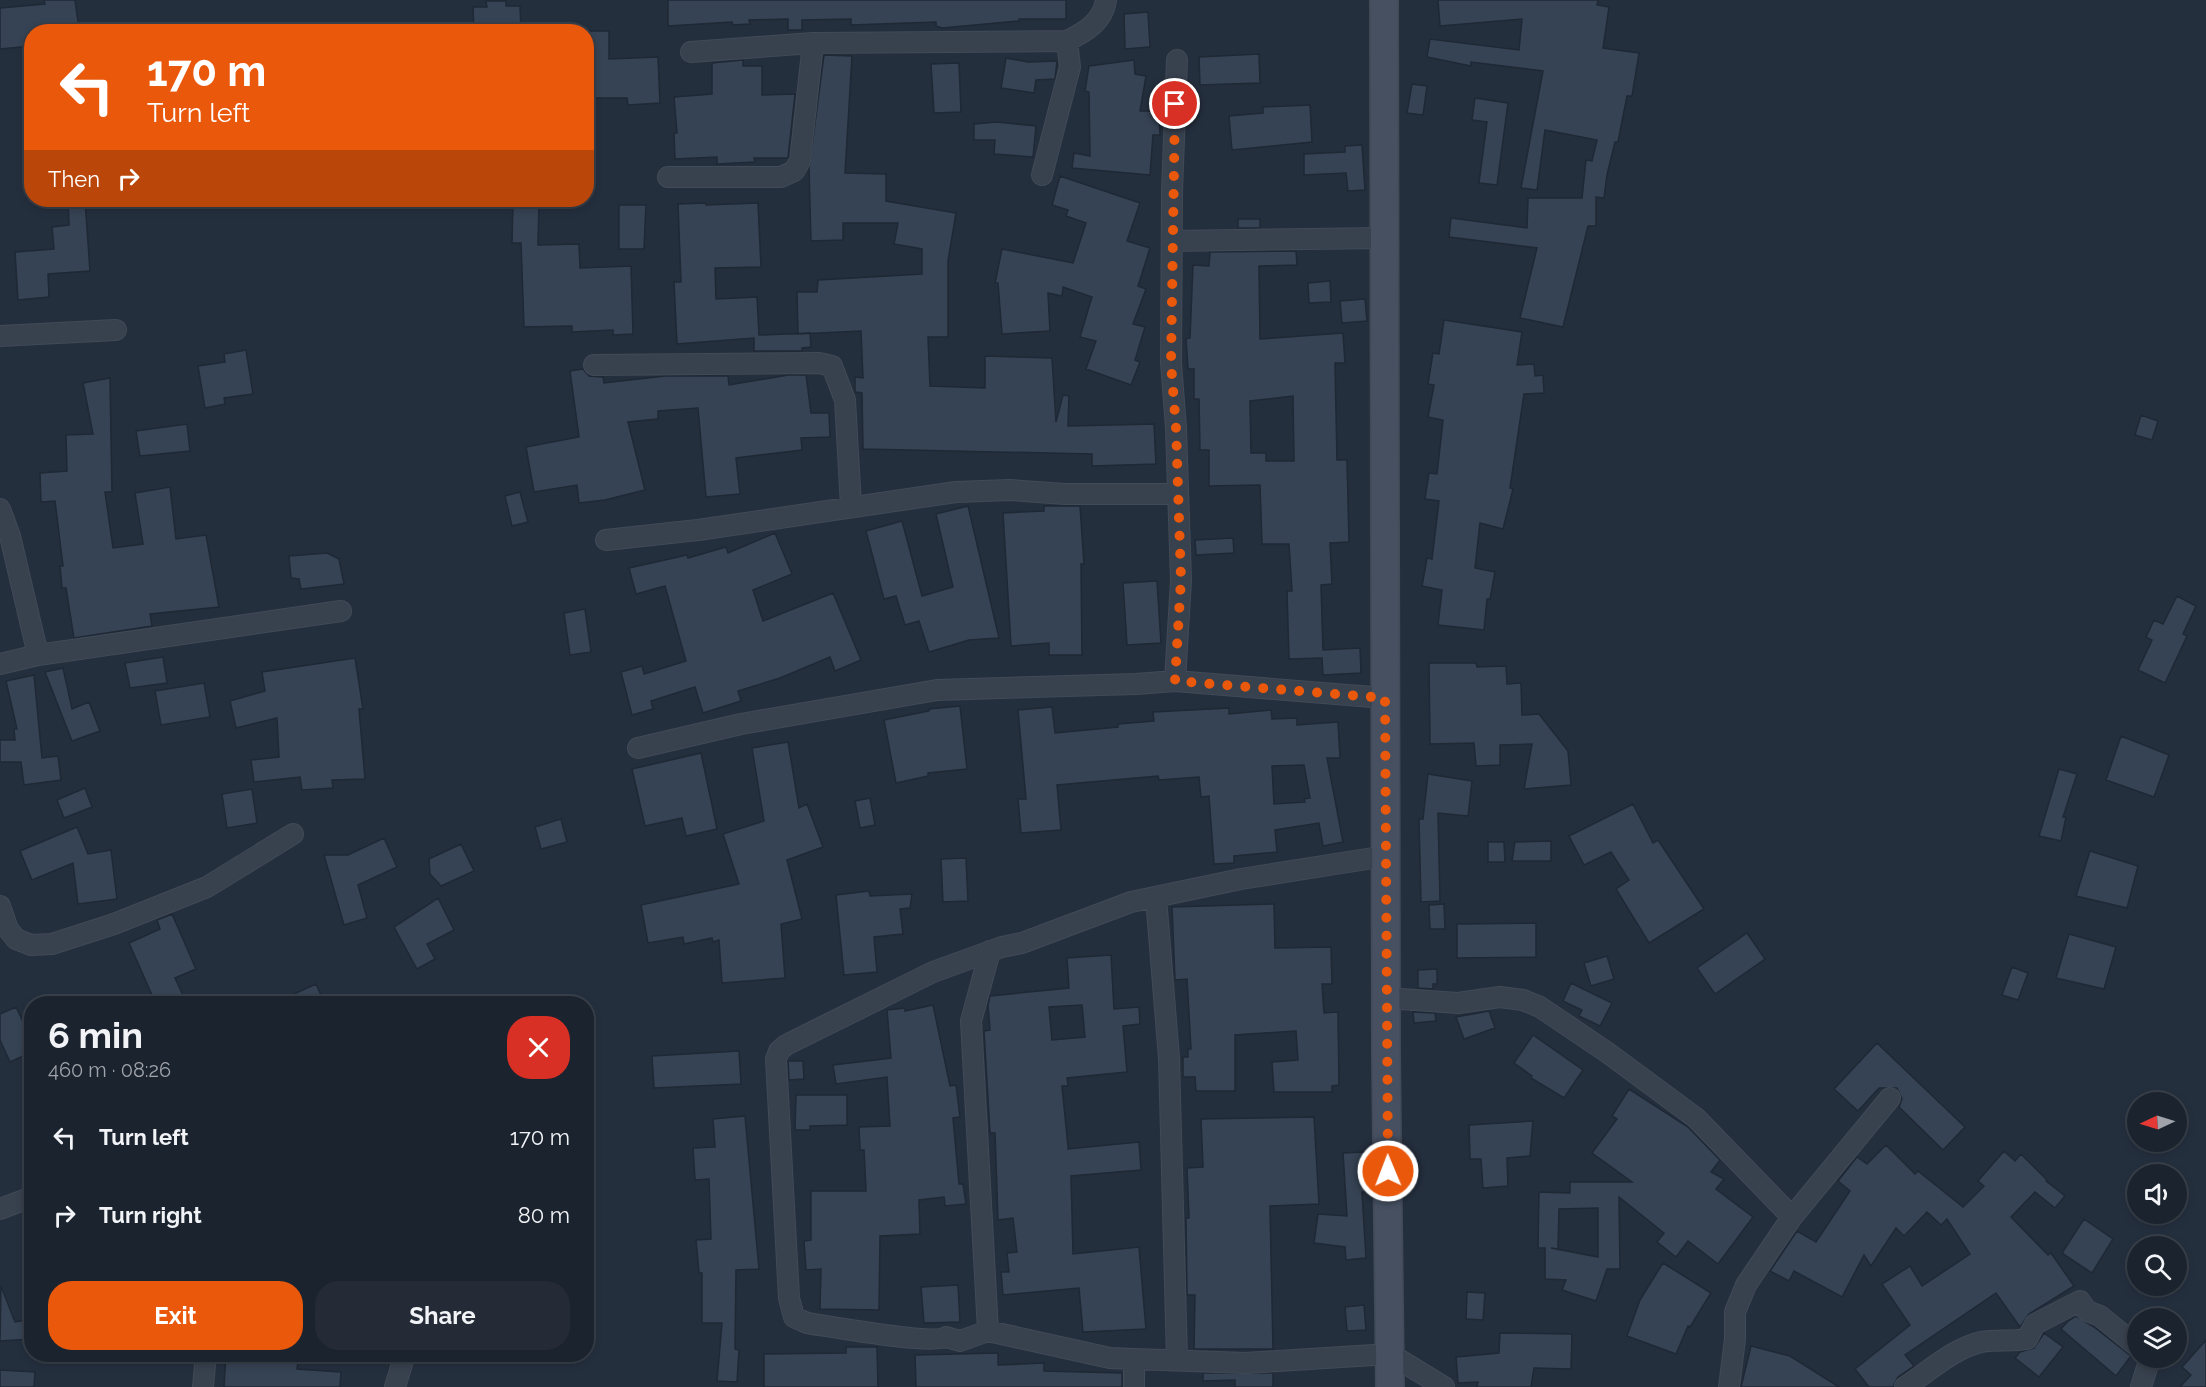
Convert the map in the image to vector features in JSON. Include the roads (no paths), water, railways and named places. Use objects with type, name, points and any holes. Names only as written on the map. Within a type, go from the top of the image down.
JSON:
[{"type":"main road","points":[[1384,0],[1386,998],[1390,1387]]},
{"type":"street","points":[[691,52],[813,43],[1067,41],[1088,31],[1104,10],[1106,0]]},
{"type":"street","points":[[1042,175],[1070,67],[1067,41]]},
{"type":"street","points":[[668,177],[781,177],[794,171],[800,162],[813,43]]},
{"type":"street","points":[[1175,681],[1181,579],[1176,428],[1171,363],[1177,60]]},
{"type":"street","points":[[1172,241],[1384,238]]},
{"type":"street","points":[[0,336],[116,330]]},
{"type":"street","points":[[594,364],[819,363],[832,366],[844,400],[851,506]]},
{"type":"street","points":[[606,540],[698,530],[956,492],[1010,490],[1065,494],[1177,494]]},
{"type":"street","points":[[0,509],[10,536],[38,655]]},
{"type":"street","points":[[0,664],[38,655],[341,611]]},
{"type":"street","points":[[638,748],[741,724],[937,690],[1175,681],[1385,698]]},
{"type":"street","points":[[0,906],[8,929],[16,939],[31,945],[52,944],[114,924],[207,887],[293,834]]},
{"type":"street","points":[[1386,856],[1241,879],[1131,902],[1023,943],[990,951],[933,972],[786,1046],[779,1051],[777,1059],[786,1272],[794,1317],[807,1323],[942,1340],[946,1337],[960,1341],[988,1331],[1110,1358],[1246,1363],[1390,1354],[1444,1387]]},
{"type":"street","points":[[1156,898],[1169,1058],[1177,1360]]},
{"type":"street","points":[[988,1331],[972,1021],[990,951]]},
{"type":"street","points":[[1386,998],[1458,1003],[1500,997],[1523,1000],[1540,1007],[1608,1053],[1696,1118],[1792,1217]]},
{"type":"street","points":[[1729,1387],[1735,1339],[1735,1312],[1746,1285],[1792,1217],[1890,1098]]},
{"type":"street","points":[[0,1209],[24,1200]]},
{"type":"street","points":[[1905,1387],[1962,1350],[1978,1343],[2002,1339],[2027,1339],[2035,1324],[2080,1301],[2087,1311],[2100,1316],[2127,1338]]},
{"type":"street","points":[[1134,1359],[1134,1387]]},
{"type":"street","points":[[203,1387],[205,1362]]},
{"type":"street","points":[[395,1387],[403,1362]]},
{"type":"street","points":[[2141,1387],[2147,1368]]}]
